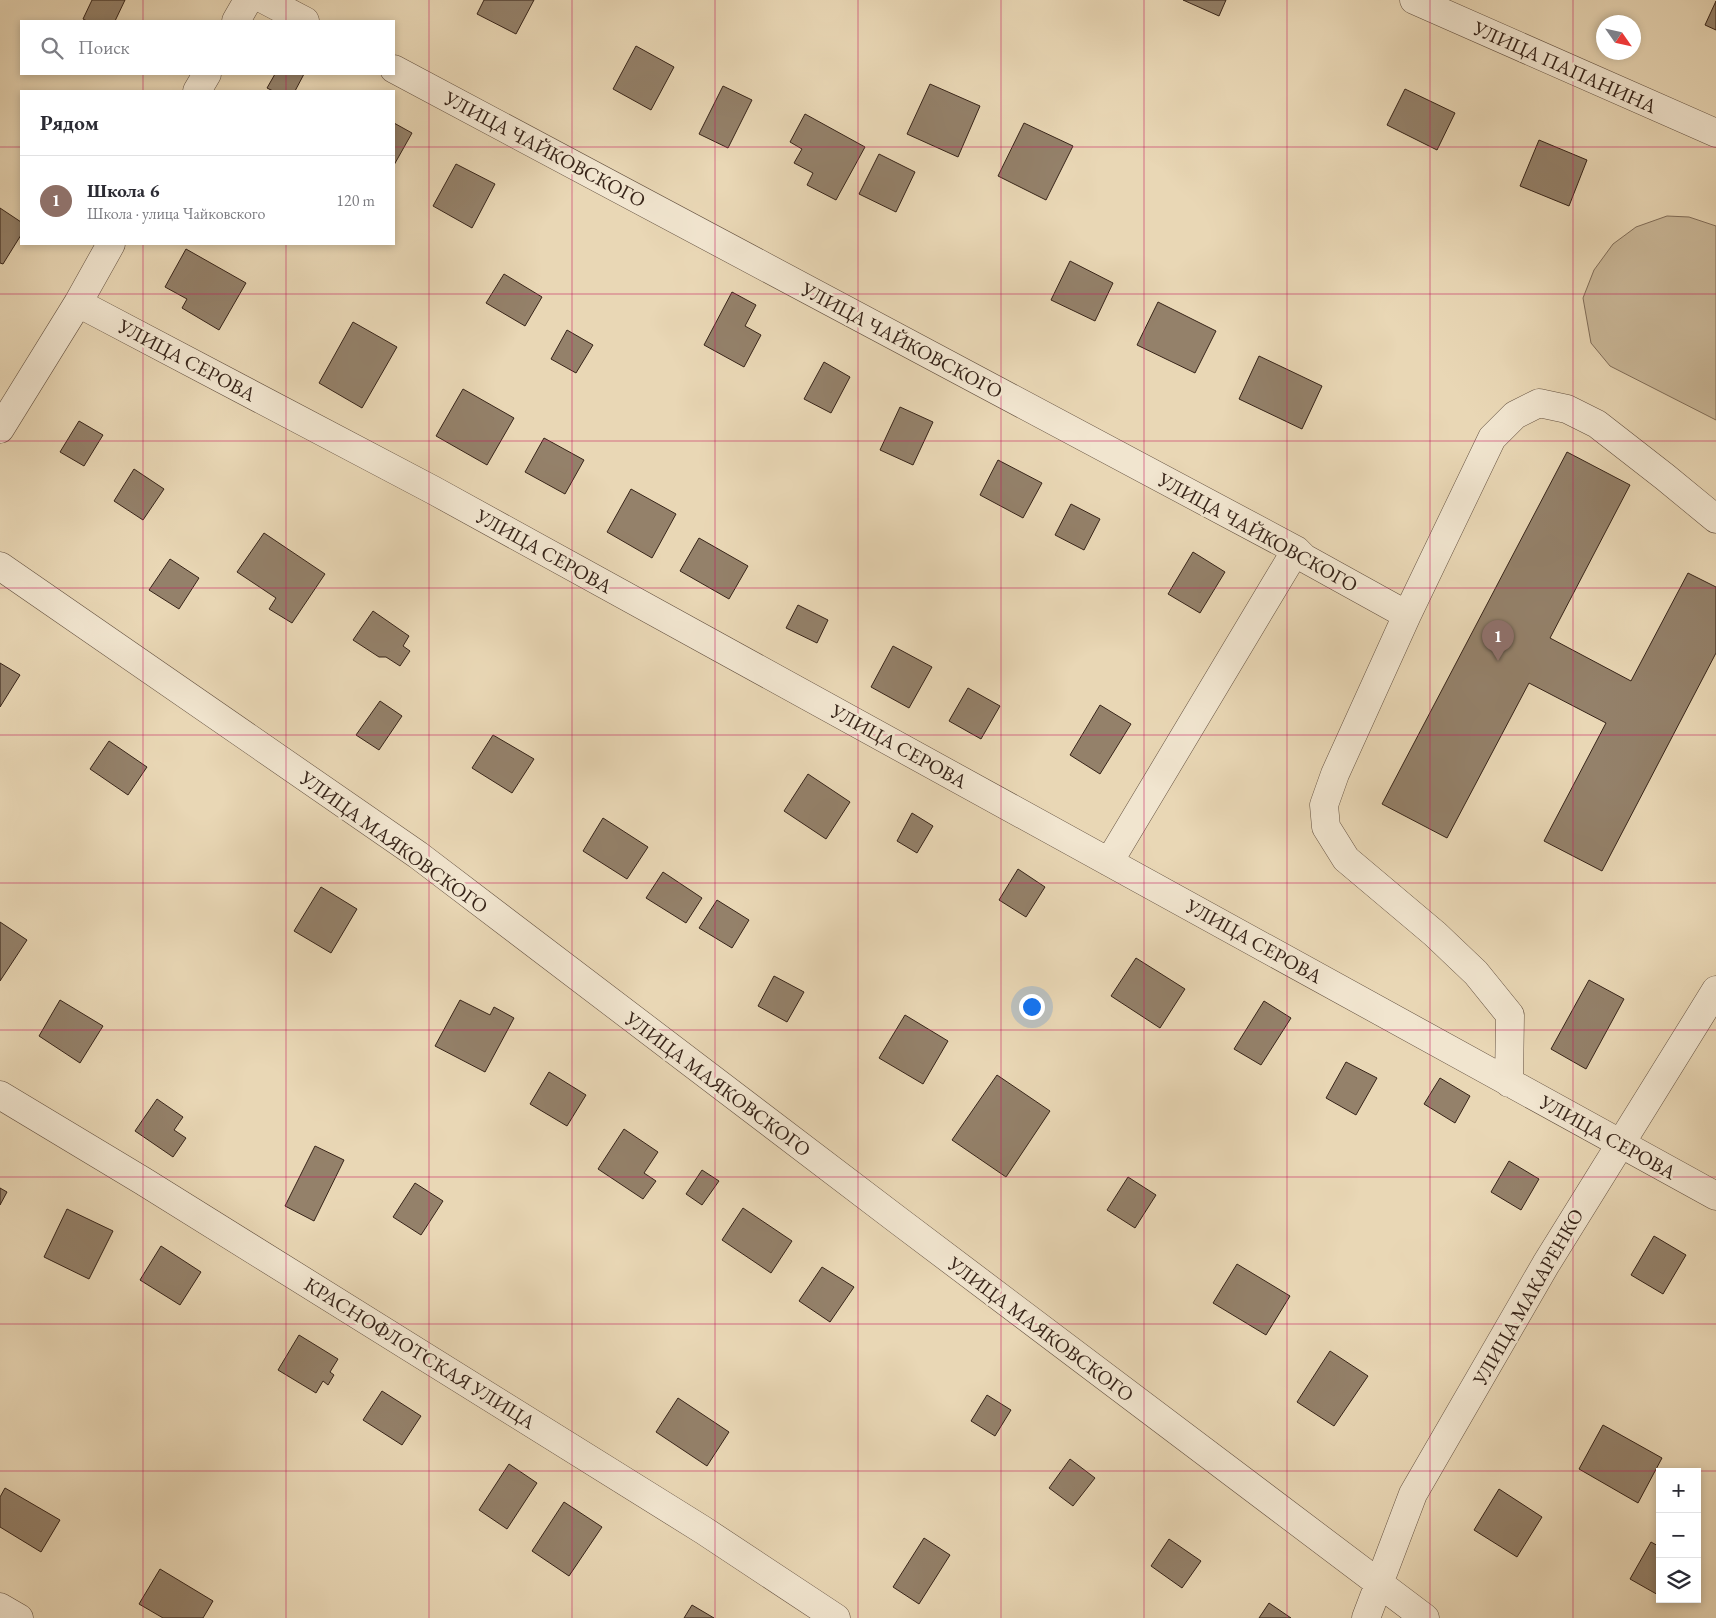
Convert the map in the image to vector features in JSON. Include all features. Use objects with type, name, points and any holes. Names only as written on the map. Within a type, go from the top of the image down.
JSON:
[{"type":"street","points":[[237,20],[248,0]]},
{"type":"street","points":[[265,0],[303,20]]},
{"type":"street","name":"УЛИЦА ПАПАНИНА","points":[[1414,0],[1716,133]]},
{"type":"street","name":"УЛИЦА ЧАЙКОВСКОГО","points":[[395,70],[1296,550],[1304,558],[1407,615]]},
{"type":"street","points":[[198,90],[205,75]]},
{"type":"street","points":[[0,428],[78,303],[110,245]]},
{"type":"street","name":"УЛИЦА СЕРОВА","points":[[78,303],[433,490],[1716,1196]]},
{"type":"street","points":[[1509,1082],[1510,1015],[1476,973],[1449,947],[1346,859],[1326,826],[1324,804],[1335,774],[1407,615],[1492,438],[1515,415],[1539,403],[1567,409],[1597,424],[1665,476],[1716,519]]},
{"type":"street","points":[[1109,862],[1296,550]]},
{"type":"street","name":"УЛИЦА МАЯКОВСКОГО","points":[[0,566],[418,855],[1425,1618]]},
{"type":"street","name":"УЛИЦА МАКАРЕНКО","points":[[1366,1618],[1413,1494],[1546,1264],[1716,990]]},
{"type":"street","name":"КРАСНОФЛОТСКАЯ УЛИЦА","points":[[0,1095],[143,1181],[703,1530],[836,1618]]},
{"type":"street","points":[[0,1607],[19,1618]]},
{"type":"shaded area","points":[[1667,216],[1689,217],[1716,226],[1716,420],[1610,366],[1591,343],[1583,298],[1594,270],[1613,244],[1636,227]]},
{"type":"building","points":[[92,0],[125,0],[115,20],[83,19]]},
{"type":"building","points":[[484,0],[534,0],[516,34],[477,14]]},
{"type":"building","points":[[1183,0],[1226,0],[1219,16]]},
{"type":"building","points":[[1716,1],[1716,30],[1705,25]]},
{"type":"building","points":[[636,46],[674,67],[651,110],[613,89]]},
{"type":"building","points":[[274,75],[303,75],[296,90],[271,90],[267,88]]},
{"type":"building","points":[[930,84],[980,106],[958,157],[907,134]]},
{"type":"building","points":[[723,86],[752,100],[728,148],[699,134]]},
{"type":"building","points":[[1405,89],[1455,113],[1437,150],[1387,125]]},
{"type":"building","points":[[805,114],[865,147],[836,200],[807,185],[813,173],[794,163],[802,149],[790,142]]},
{"type":"building","points":[[1024,123],[1073,146],[1046,200],[998,176]]},
{"type":"building","points":[[395,124],[412,133],[395,163]]},
{"type":"building","points":[[1539,140],[1587,160],[1569,206],[1520,186]]},
{"type":"building","points":[[879,154],[915,172],[896,212],[859,194]]},
{"type":"building","points":[[456,164],[495,184],[472,228],[433,206]]},
{"type":"building","points":[[0,208],[20,221],[20,237],[3,264],[0,263]]},
{"type":"building","points":[[186,249],[246,283],[219,330],[182,308],[187,299],[165,287]]},
{"type":"building","points":[[1070,261],[1113,283],[1095,321],[1051,300]]},
{"type":"building","points":[[504,274],[542,297],[525,326],[486,303]]},
{"type":"building","points":[[732,292],[756,305],[745,326],[761,335],[744,367],[704,345]]},
{"type":"building","points":[[1158,302],[1216,331],[1195,373],[1137,345]]},
{"type":"building","points":[[353,322],[397,347],[362,408],[319,383]]},
{"type":"building","points":[[567,330],[593,345],[576,373],[551,359]]},
{"type":"building","points":[[1259,356],[1322,386],[1302,429],[1239,399]]},
{"type":"building","points":[[824,362],[850,377],[831,413],[804,399]]},
{"type":"building","points":[[463,389],[514,418],[487,465],[436,436]]},
{"type":"building","points":[[900,407],[933,422],[913,465],[880,450]]},
{"type":"building","points":[[79,421],[103,435],[84,466],[60,452]]},
{"type":"building","points":[[544,438],[584,460],[565,494],[525,472]]},
{"type":"building","points":[[1567,452],[1630,485],[1550,638],[1631,681],[1688,573],[1716,587],[1716,653],[1602,871],[1544,841],[1606,723],[1529,683],[1447,838],[1382,804]]},
{"type":"building","points":[[998,460],[1042,483],[1023,518],[980,495]]},
{"type":"building","points":[[134,469],[164,489],[143,520],[114,501]]},
{"type":"building","points":[[631,489],[676,514],[652,558],[607,532]]},
{"type":"building","points":[[1071,504],[1100,519],[1084,550],[1055,535]]},
{"type":"building","points":[[264,533],[325,574],[292,623],[269,609],[276,598],[237,572]]},
{"type":"building","points":[[699,538],[748,566],[729,599],[680,571]]},
{"type":"building","points":[[1193,552],[1225,572],[1200,613],[1168,594]]},
{"type":"building","points":[[170,559],[199,578],[179,609],[149,590]]},
{"type":"building","points":[[798,605],[828,620],[817,643],[786,628]]},
{"type":"building","points":[[373,611],[409,636],[403,646],[410,651],[400,666],[386,657],[379,657],[353,640]]},
{"type":"building","points":[[893,646],[932,667],[909,708],[871,687]]},
{"type":"building","points":[[0,663],[20,675],[0,707]]},
{"type":"building","points":[[968,688],[1000,706],[981,739],[949,721]]},
{"type":"building","points":[[380,701],[402,716],[379,750],[356,735]]},
{"type":"building","points":[[1100,705],[1131,724],[1100,774],[1070,755]]},
{"type":"building","points":[[493,735],[534,759],[512,793],[472,768]]},
{"type":"building","points":[[109,741],[147,767],[128,795],[90,769]]},
{"type":"building","points":[[808,774],[850,802],[826,839],[784,811]]},
{"type":"building","points":[[912,813],[933,826],[917,853],[897,841]]},
{"type":"building","points":[[603,818],[648,847],[627,879],[583,851]]},
{"type":"building","points":[[1018,869],[1045,887],[1026,917],[999,900]]},
{"type":"building","points":[[663,872],[702,898],[686,923],[646,898]]},
{"type":"building","points":[[321,887],[357,909],[331,953],[294,931]]},
{"type":"building","points":[[717,900],[749,920],[732,948],[699,928]]},
{"type":"building","points":[[0,922],[27,940],[0,981]]},
{"type":"building","points":[[1136,958],[1185,989],[1160,1028],[1111,996]]},
{"type":"building","points":[[774,976],[804,992],[787,1022],[758,1006]]},
{"type":"building","points":[[1589,980],[1624,999],[1586,1069],[1551,1049]]},
{"type":"building","points":[[60,1000],[103,1026],[80,1063],[39,1036]]},
{"type":"building","points":[[460,1000],[490,1015],[494,1007],[514,1018],[485,1072],[435,1046]]},
{"type":"building","points":[[1264,1001],[1291,1018],[1261,1065],[1234,1049]]},
{"type":"building","points":[[905,1015],[948,1041],[923,1084],[879,1058]]},
{"type":"building","points":[[1346,1062],[1377,1078],[1356,1115],[1326,1098]]},
{"type":"building","points":[[549,1072],[586,1095],[567,1126],[530,1104]]},
{"type":"building","points":[[997,1075],[1050,1111],[1006,1177],[952,1140]]},
{"type":"building","points":[[1440,1078],[1470,1096],[1455,1123],[1424,1104]]},
{"type":"building","points":[[157,1099],[183,1117],[174,1130],[186,1138],[173,1157],[135,1131]]},
{"type":"building","points":[[624,1129],[658,1152],[644,1173],[656,1181],[643,1199],[598,1169]]},
{"type":"building","points":[[315,1146],[344,1160],[314,1221],[285,1206]]},
{"type":"building","points":[[1509,1161],[1539,1179],[1521,1210],[1491,1192]]},
{"type":"building","points":[[702,1170],[719,1181],[702,1205],[686,1194]]},
{"type":"building","points":[[1128,1177],[1156,1195],[1135,1228],[1107,1210]]},
{"type":"building","points":[[415,1183],[443,1201],[421,1235],[393,1217]]},
{"type":"building","points":[[0,1188],[7,1192],[0,1205]]},
{"type":"building","points":[[743,1208],[792,1241],[771,1273],[722,1240]]},
{"type":"building","points":[[67,1209],[113,1231],[89,1279],[44,1257]]},
{"type":"building","points":[[1654,1236],[1686,1255],[1663,1294],[1631,1275]]},
{"type":"building","points":[[161,1246],[201,1272],[180,1305],[140,1280]]},
{"type":"building","points":[[1237,1264],[1290,1296],[1266,1335],[1213,1303]]},
{"type":"building","points":[[822,1267],[854,1287],[830,1322],[799,1301]]},
{"type":"building","points":[[299,1335],[338,1359],[330,1372],[334,1375],[328,1385],[323,1381],[316,1393],[278,1370]]},
{"type":"building","points":[[1330,1351],[1368,1376],[1334,1426],[1297,1402]]},
{"type":"building","points":[[382,1391],[421,1416],[402,1445],[363,1420]]},
{"type":"building","points":[[987,1395],[1011,1410],[995,1436],[971,1421]]},
{"type":"building","points":[[678,1398],[729,1432],[707,1466],[656,1432]]},
{"type":"building","points":[[1603,1425],[1662,1458],[1638,1503],[1579,1469]]},
{"type":"building","points":[[1070,1459],[1095,1478],[1073,1506],[1049,1488]]},
{"type":"building","points":[[509,1464],[537,1483],[507,1529],[479,1510]]},
{"type":"building","points":[[5,1488],[60,1520],[41,1552],[0,1527],[0,1497]]},
{"type":"building","points":[[1499,1489],[1542,1517],[1517,1557],[1474,1530]]},
{"type":"building","points":[[564,1502],[602,1527],[569,1576],[532,1551]]},
{"type":"building","points":[[924,1538],[950,1555],[919,1604],[893,1587]]},
{"type":"building","points":[[1169,1539],[1201,1561],[1182,1588],[1151,1566]]},
{"type":"building","points":[[1651,1542],[1656,1545],[1656,1594],[1630,1579]]},
{"type":"building","points":[[160,1569],[213,1601],[203,1618],[163,1618],[139,1604]]},
{"type":"building","points":[[1269,1603],[1291,1618],[1259,1618]]},
{"type":"building","points":[[692,1605],[714,1618],[684,1618]]},
{"type":"place","name":"Школа 6","points":[[1498,661]]}]
